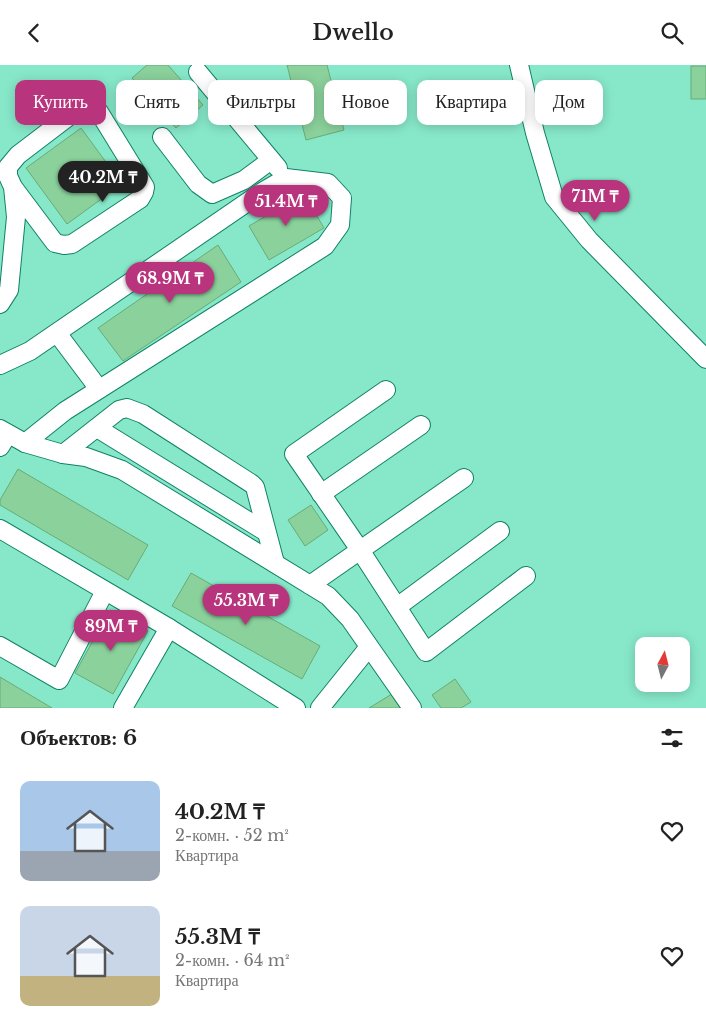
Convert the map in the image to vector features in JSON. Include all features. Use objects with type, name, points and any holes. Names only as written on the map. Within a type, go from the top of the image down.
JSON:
[{"type":"street","points":[[519,65],[535,133],[554,197],[589,241],[706,359]]},
{"type":"street","points":[[198,72],[286,178]]},
{"type":"street","points":[[0,304],[9,290],[16,217],[13,187],[8,176],[8,167],[12,161],[81,107],[90,108],[99,113],[144,187],[144,192],[140,199],[72,243],[64,245],[55,243],[13,187]]},
{"type":"street","points":[[162,137],[198,184],[212,194],[244,180],[271,160]]},
{"type":"street","points":[[0,365],[30,351],[262,192],[286,178],[328,183],[342,198],[340,225],[325,246],[65,411],[26,443]]},
{"type":"street","points":[[57,333],[99,389]]},
{"type":"street","points":[[386,390],[294,454],[360,550],[426,652],[526,576]]},
{"type":"street","points":[[63,454],[120,411],[127,408],[143,414],[255,487],[275,563]]},
{"type":"street","points":[[321,494],[421,425]]},
{"type":"street","points":[[97,427],[266,532]]},
{"type":"street","points":[[3,437],[63,454],[86,457],[122,470],[310,585],[328,597],[345,613],[412,708]]},
{"type":"street","points":[[310,585],[464,478]]},
{"type":"street","points":[[0,529],[169,628],[296,708]]},
{"type":"street","points":[[396,607],[500,531]]},
{"type":"street","points":[[0,645],[59,680],[106,591]]},
{"type":"street","points":[[124,708],[169,628]]},
{"type":"street","points":[[320,708],[369,647]]},
{"type":"building","points":[[147,65],[168,65],[181,80],[134,80],[132,78]]},
{"type":"building","points":[[287,65],[327,65],[331,80],[324,80],[324,125],[343,125],[344,130],[306,140],[302,125],[314,125],[314,80],[291,80]]},
{"type":"building","points":[[691,66],[706,66],[706,99],[691,99]]},
{"type":"building","points":[[198,99],[203,105],[198,109]]},
{"type":"building","points":[[81,128],[122,184],[67,224],[26,168]]},
{"type":"building","points":[[304,194],[324,228],[269,260],[249,226]]},
{"type":"building","points":[[218,245],[241,282],[123,361],[98,328]]},
{"type":"building","points":[[18,469],[148,545],[128,580],[0,505],[0,500]]},
{"type":"building","points":[[311,505],[328,530],[305,546],[288,520]]},
{"type":"building","points":[[191,573],[320,646],[302,679],[172,606]]},
{"type":"building","points":[[110,610],[148,631],[113,694],[75,673]]},
{"type":"building","points":[[0,677],[52,708],[0,708]]},
{"type":"building","points":[[455,679],[471,702],[461,708],[441,708],[432,695]]},
{"type":"building","points":[[392,694],[400,708],[369,708]]}]
